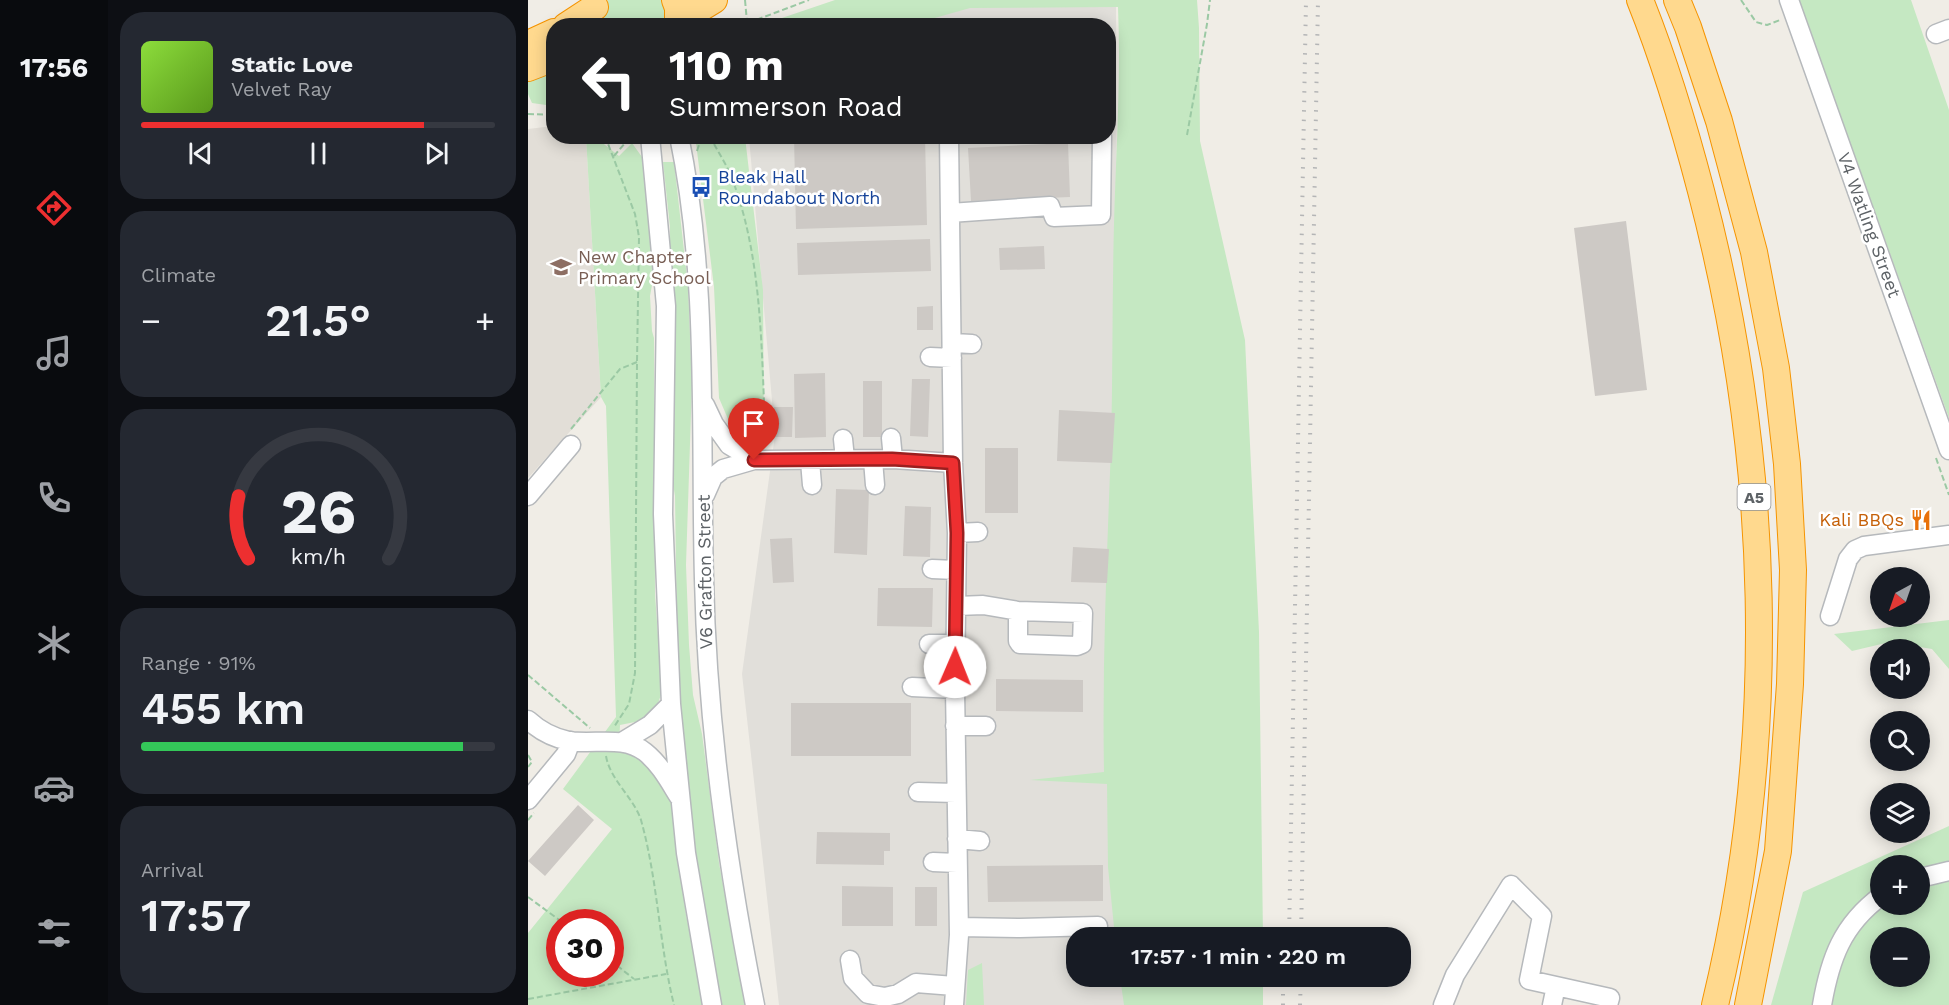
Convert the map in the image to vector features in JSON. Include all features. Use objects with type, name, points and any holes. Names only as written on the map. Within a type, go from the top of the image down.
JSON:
[{"type":"highway","points":[[675,0],[678,18]]},
{"type":"highway","points":[[690,18],[696,11],[714,0]]},
{"type":"highway","name":"A5","points":[[1640,0],[1656,41],[1684,129],[1719,260],[1738,358],[1752,464],[1759,585],[1758,702],[1751,798],[1728,952],[1715,1005]]},
{"type":"highway","name":"A5","points":[[1677,0],[1719,121],[1754,252],[1776,368],[1787,464],[1793,570],[1790,695],[1778,851],[1748,1005]]},
{"type":"highway","points":[[582,18],[596,11]]},
{"type":"highway","points":[[528,44],[546,36]]},
{"type":"highway","points":[[528,68],[546,61]]},
{"type":"street","name":"V4 Watling Street","points":[[1789,0],[1949,450]]},
{"type":"street","points":[[651,144],[666,306],[663,514],[671,704],[686,853],[712,1005]]},
{"type":"street","name":"V6 Grafton Street","points":[[681,144],[688,177],[699,307],[706,643],[713,728],[726,836],[755,1005]]},
{"type":"street","points":[[949,144],[953,463],[957,533],[955,726],[959,927],[954,1005]]},
{"type":"street","points":[[950,213],[1050,206],[1054,217],[1101,215],[1102,144]]},
{"type":"street","points":[[930,357],[972,344]]},
{"type":"street","points":[[702,399],[714,424],[729,445],[760,460]]},
{"type":"street","points":[[891,438],[892,459]]},
{"type":"street","points":[[528,496],[570,439]]},
{"type":"street","points":[[843,439],[845,459]]},
{"type":"street","points":[[703,499],[712,477],[723,469],[760,460],[892,459],[953,463]]},
{"type":"street","points":[[873,460],[875,484]]},
{"type":"street","points":[[810,461],[813,485]]},
{"type":"street","points":[[957,533],[978,532]]},
{"type":"street","points":[[1830,616],[1848,559],[1855,550],[1864,546],[1949,535]]},
{"type":"street","points":[[932,569],[956,570]]},
{"type":"street","points":[[957,606],[983,605],[1018,611]]},
{"type":"street","points":[[929,644],[956,644]]},
{"type":"street","points":[[912,687],[955,689]]},
{"type":"street","points":[[613,742],[650,725],[671,704]]},
{"type":"street","points":[[528,720],[553,736],[571,741],[613,742],[640,749],[653,760],[680,800]]},
{"type":"street","points":[[955,726],[986,726]]},
{"type":"street","points":[[528,800],[566,754],[571,741]]},
{"type":"street","points":[[918,792],[956,793]]},
{"type":"street","points":[[957,839],[980,841]]},
{"type":"street","points":[[933,862],[957,863]]},
{"type":"street","points":[[1930,876],[1949,871]]},
{"type":"street","points":[[1443,1005],[1455,975],[1510,885],[1542,916],[1529,980],[1610,998],[1608,1005]]},
{"type":"street","points":[[1822,1005],[1834,954],[1851,926],[1870,904]]},
{"type":"street","points":[[959,927],[1098,926]]},
{"type":"street","points":[[850,960],[853,978],[868,994],[892,996],[916,983],[954,986]]},
{"type":"street","points":[[1552,1005],[1556,986]]},
{"type":"path","points":[[745,0],[747,18]]},
{"type":"path","points":[[760,18],[809,0]]},
{"type":"path","points":[[1187,135],[1210,0]]},
{"type":"path","points":[[1741,0],[1756,22],[1767,25],[1780,20]]},
{"type":"path","points":[[528,114],[546,114]]},
{"type":"path","points":[[609,144],[635,214],[639,237],[635,673],[629,704],[606,760],[640,817],[649,854],[666,974],[674,1005]]},
{"type":"path","points":[[614,156],[624,144]]},
{"type":"path","points":[[714,144],[733,179],[743,210],[756,275],[760,460]]},
{"type":"path","points":[[570,439],[620,369],[637,362]]},
{"type":"path","points":[[528,675],[590,728],[613,742]]},
{"type":"path","points":[[528,754],[532,762],[528,767]]},
{"type":"path","points":[[528,897],[546,910]]},
{"type":"path","points":[[624,971],[635,979]]},
{"type":"path","points":[[528,999],[666,974]]},
{"type":"shaded area","points":[[1116,5],[1118,409],[1106,773],[1120,927],[1066,927],[1066,987],[1125,987],[1127,1005],[779,1005],[742,674],[775,435],[750,144],[1116,144],[1116,18],[929,18],[971,7]]},
{"type":"shaded area","name":"New Chapter Primary School","points":[[546,127],[546,144],[586,144],[601,397],[528,478],[528,129]]},
{"type":"green space","points":[[608,0],[662,0],[668,18],[602,18]]},
{"type":"green space","points":[[835,0],[1197,0],[1200,141],[1245,340],[1259,632],[1263,927],[1114,927],[1108,867],[1107,784],[1030,780],[1104,772],[1104,650],[1119,88],[1118,7],[970,8],[935,18],[782,18]]},
{"type":"green space","points":[[1799,0],[1911,0],[1949,110],[1949,418]]},
{"type":"green space","points":[[546,70],[546,105],[532,103],[528,94],[528,82]]},
{"type":"green space","points":[[586,144],[604,144],[619,156],[633,144],[642,157],[655,269],[650,296],[654,338],[655,594],[662,692],[656,709],[645,720],[620,725],[619,744],[644,756],[665,788],[672,806],[686,915],[705,1005],[528,1005],[528,933],[546,911],[546,987],[624,987],[624,909],[547,909],[612,829],[563,789],[616,717],[606,406],[601,397]]},
{"type":"green space","points":[[696,144],[746,144],[763,290],[764,449],[745,442],[731,426],[719,398],[714,287]]},
{"type":"green space","points":[[663,162],[674,162],[688,286],[692,383],[686,565],[693,695],[702,734],[719,863],[745,1005],[718,1005],[695,873],[681,747],[675,496],[669,459],[670,227]]},
{"type":"green space","points":[[1949,620],[1949,669],[1930,649],[1930,639],[1870,639],[1870,647],[1852,651],[1834,634],[1892,627],[1930,627],[1930,622]]},
{"type":"green space","points":[[1949,826],[1949,1005],[1771,1005],[1803,892],[1870,862],[1870,915],[1930,915],[1930,855],[1885,855],[1911,843],[1930,843],[1930,835]]},
{"type":"green space","points":[[982,963],[984,1005],[966,1005],[968,970]]},
{"type":"green space","points":[[1121,987],[1263,987],[1263,1005],[1124,1005]]},
{"type":"building","points":[[794,144],[925,144],[927,225],[796,229]]},
{"type":"building","points":[[1068,144],[1070,197],[971,201],[968,148]]},
{"type":"building","points":[[1626,221],[1647,390],[1595,396],[1574,228]]},
{"type":"building","points":[[930,239],[931,271],[798,275],[797,243]]},
{"type":"building","points":[[1044,246],[1045,269],[1000,270],[999,248]]},
{"type":"building","points":[[933,306],[933,330],[917,330],[917,307]]},
{"type":"building","points":[[825,373],[826,437],[795,438],[794,374]]},
{"type":"building","points":[[912,379],[930,379],[928,437],[910,436]]},
{"type":"building","points":[[863,381],[882,381],[882,437],[863,437]]},
{"type":"building","points":[[774,407],[793,407],[792,437],[774,437]]},
{"type":"building","points":[[1059,410],[1115,413],[1112,463],[1057,461]]},
{"type":"building","points":[[985,448],[1018,448],[1018,513],[985,513]]},
{"type":"building","points":[[836,489],[869,490],[867,555],[834,553]]},
{"type":"building","points":[[905,506],[931,507],[930,557],[903,556]]},
{"type":"building","points":[[792,538],[794,582],[773,583],[770,539]]},
{"type":"building","points":[[1073,547],[1109,549],[1107,583],[1071,582]]},
{"type":"building","points":[[878,588],[933,588],[932,627],[877,626]]},
{"type":"building","points":[[996,679],[1083,680],[1083,712],[996,711]]},
{"type":"building","points":[[791,703],[911,703],[911,756],[791,756]]},
{"type":"building","points":[[578,805],[594,820],[545,876],[528,861]]},
{"type":"building","points":[[817,832],[890,833],[890,851],[884,851],[884,865],[816,864]]},
{"type":"building","points":[[1103,865],[1103,901],[988,902],[987,866]]},
{"type":"building","points":[[842,886],[893,887],[893,926],[842,926]]},
{"type":"building","points":[[915,887],[937,887],[937,926],[915,926]]},
{"type":"railway","points":[[1289,927],[1306,0]]},
{"type":"railway","points":[[1301,927],[1318,0]]},
{"type":"railway","points":[[1283,987],[1283,1005]]},
{"type":"railway","points":[[1300,1005],[1301,987]]},
{"type":"place","name":"Bleak Hall Roundabout North","points":[[701,187]]},
{"type":"place","name":"New Chapter Primary School","points":[[561,267]]},
{"type":"place","name":"Kali BBQs","points":[[1921,520]]},
{"type":"route","points":[[754,460],[892,459],[953,463],[957,533],[955,667]]}]
